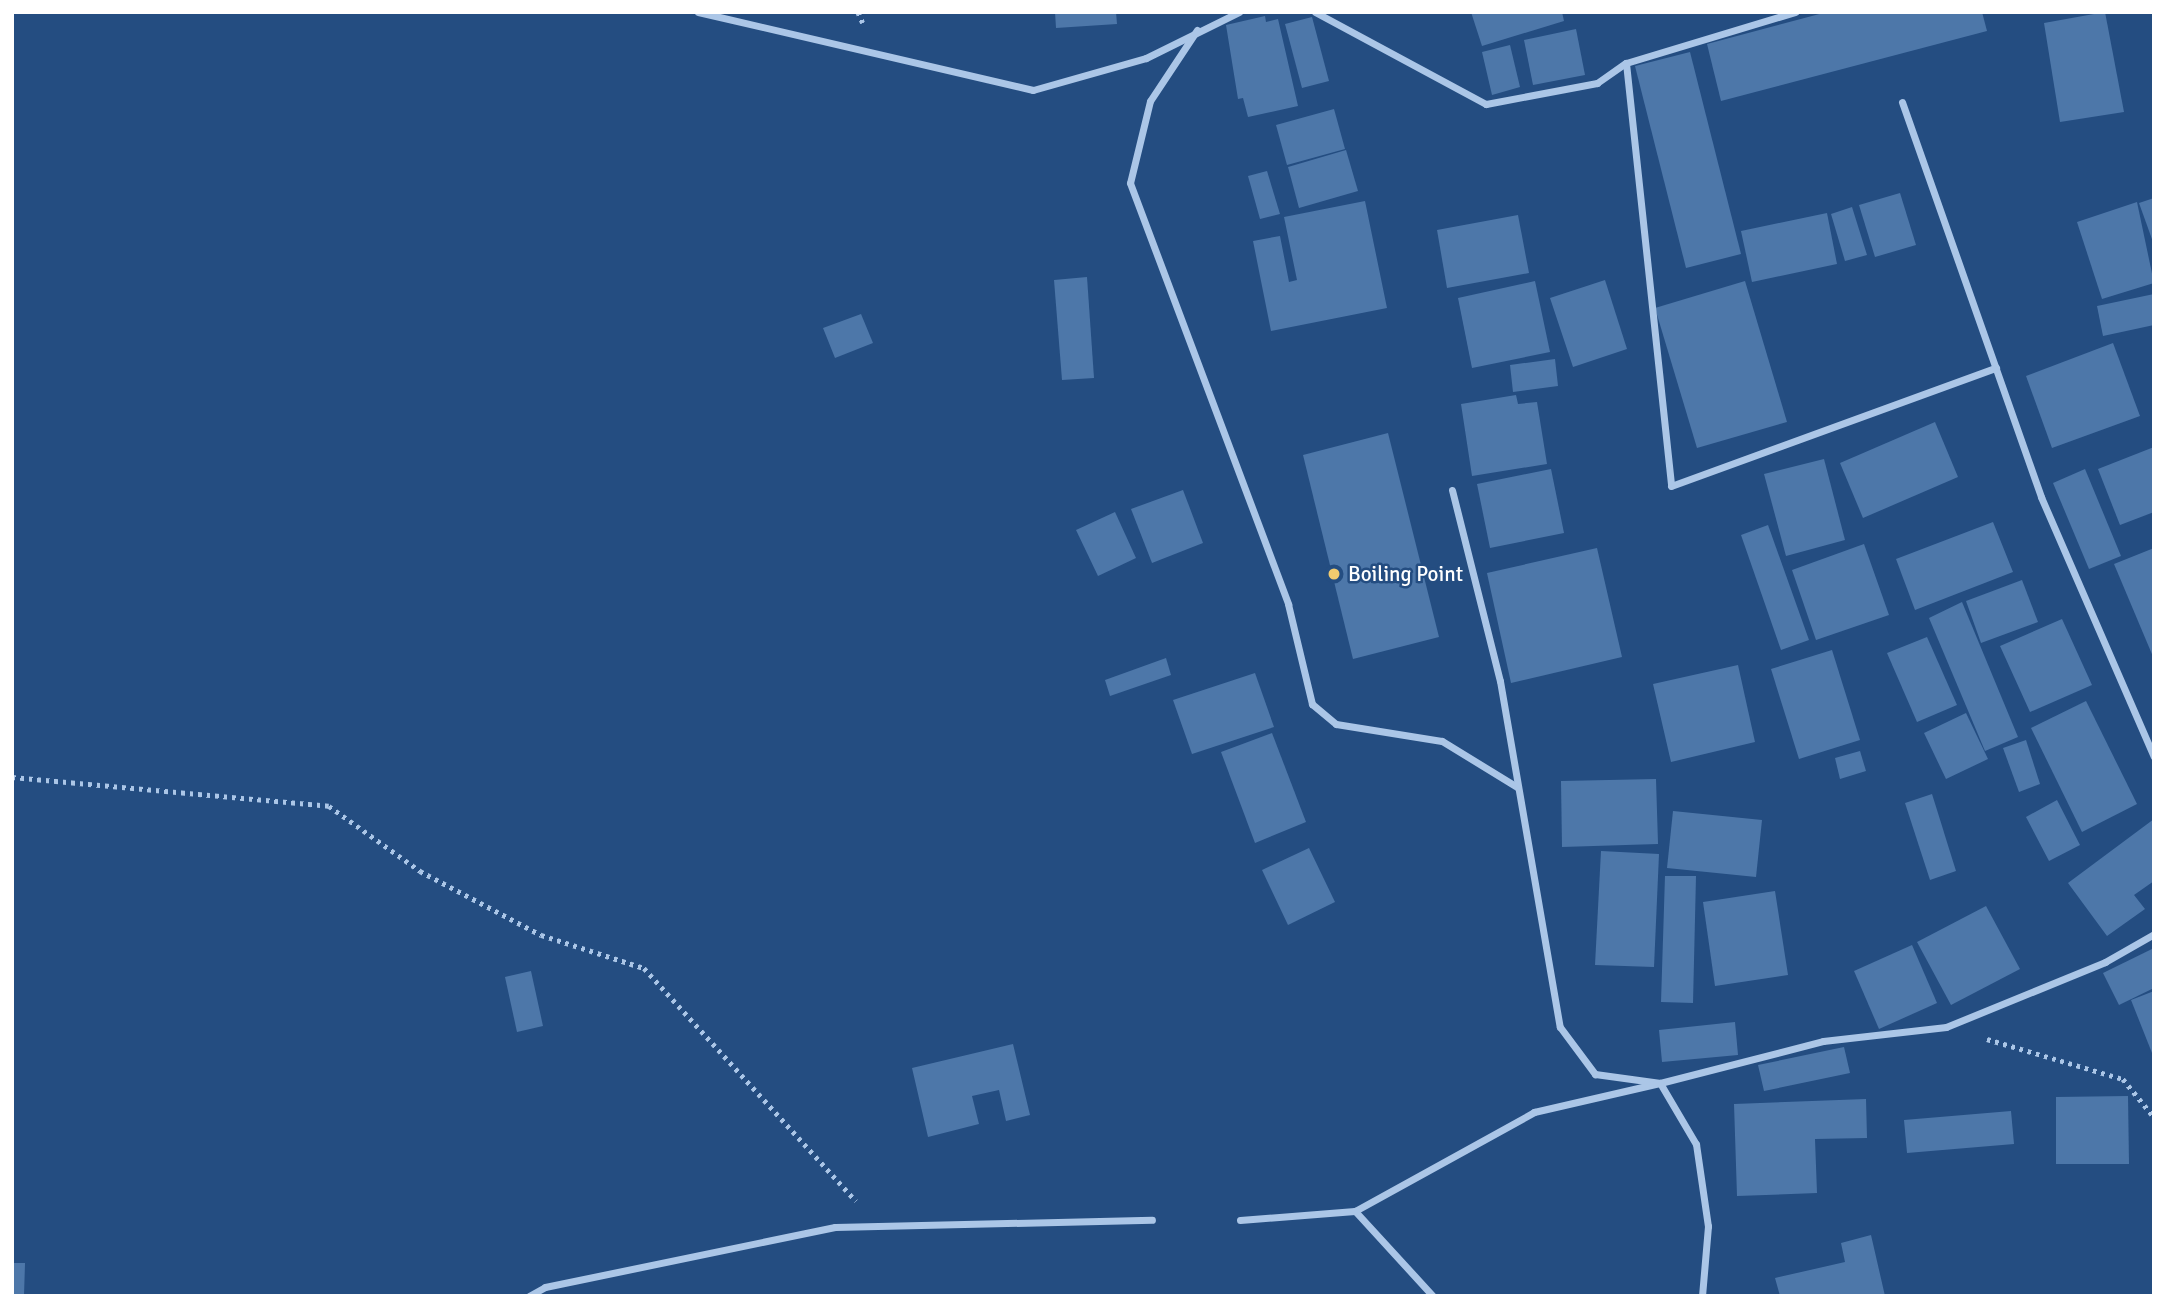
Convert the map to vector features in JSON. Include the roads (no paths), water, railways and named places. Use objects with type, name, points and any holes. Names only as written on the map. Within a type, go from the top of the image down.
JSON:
[{"type":"street","points":[[698,12],[1032,90],[1146,58],[1197,30],[1240,12]]},
{"type":"street","points":[[1315,12],[1486,104],[1597,83],[1626,63],[1795,12]]},
{"type":"street","points":[[1197,30],[1150,101],[1130,183],[1288,604],[1312,704],[1336,724],[1442,741],[1517,787]]},
{"type":"street","points":[[1626,63],[1671,486],[1996,368]]},
{"type":"street","points":[[1902,102],[2041,497],[2154,757]]},
{"type":"street","points":[[1452,490],[1500,681],[1560,1027],[1595,1074],[1660,1083]]},
{"type":"street","points":[[1240,1220],[1355,1211],[1534,1112],[1823,1041],[1946,1027],[2105,962],[2154,934]]},
{"type":"street","points":[[1660,1083],[1696,1144],[1708,1226],[1702,1296]]},
{"type":"street","points":[[1355,1211],[1433,1296]]},
{"type":"street","points":[[530,1296],[545,1287],[822,1230],[881,1226],[1152,1220]]},
{"type":"place","name":"Boiling Point","points":[[1334,574]]}]
